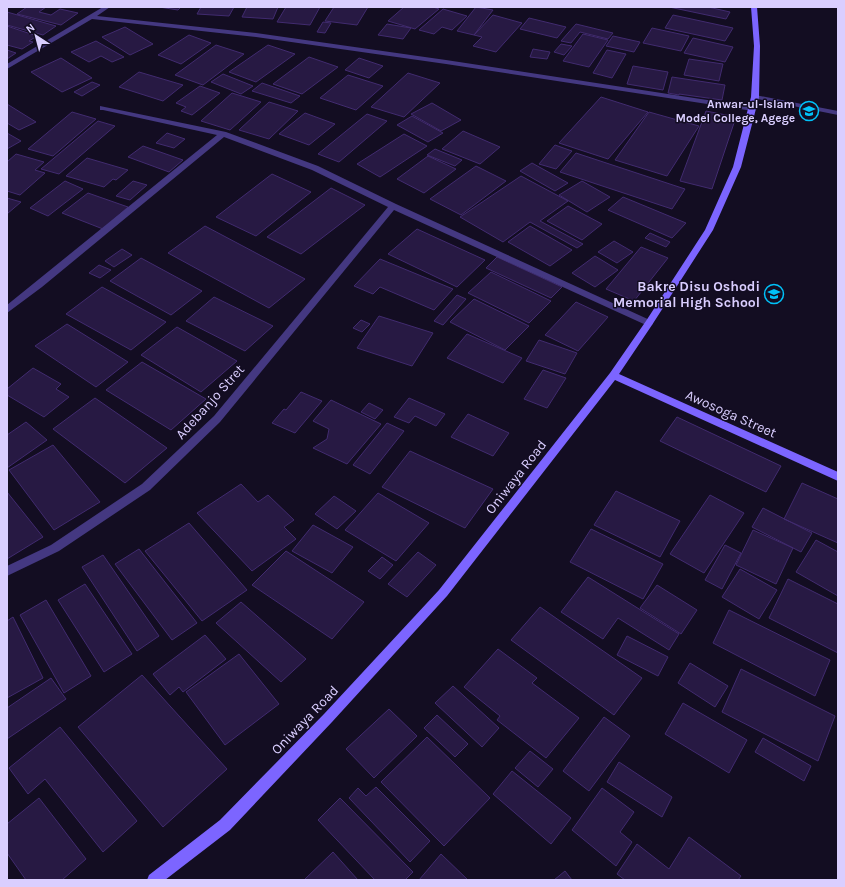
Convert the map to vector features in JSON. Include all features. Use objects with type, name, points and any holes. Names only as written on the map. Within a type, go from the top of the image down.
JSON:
[{"type":"main road","name":"Oniwaya Road","points":[[154,880],[225,824],[328,718],[443,593],[613,375],[649,323],[709,230],[736,167],[755,97],[757,46],[754,7]]},
{"type":"main road","name":"Awosoga Street","points":[[613,375],[838,477]]},
{"type":"street","points":[[7,67],[93,17],[107,7]]},
{"type":"street","points":[[93,17],[256,36],[422,58],[752,109]]},
{"type":"street","points":[[755,97],[838,113]]},
{"type":"street","points":[[103,108],[223,134],[315,168],[393,206],[649,323]]},
{"type":"street","points":[[7,310],[223,134]]},
{"type":"street","name":"Adebanjo Stret","points":[[7,571],[55,548],[146,488],[218,419],[393,206]]},
{"type":"building","points":[[27,7],[46,7],[39,12],[51,15],[60,9],[78,13],[61,25],[17,14]]},
{"type":"building","points":[[159,7],[181,7],[178,10]]},
{"type":"building","points":[[201,7],[234,7],[229,16],[197,14]]},
{"type":"building","points":[[247,7],[278,7],[273,19],[242,17]]},
{"type":"building","points":[[286,7],[320,7],[310,25],[277,22]]},
{"type":"building","points":[[334,7],[368,7],[357,25],[325,21]]},
{"type":"building","points":[[404,7],[433,7],[439,9],[415,29],[388,21]]},
{"type":"building","points":[[476,7],[493,10],[474,35],[457,31]]},
{"type":"building","points":[[669,7],[708,7],[730,12],[726,19]]},
{"type":"building","points":[[443,9],[467,16],[452,30],[442,27],[434,34],[419,30]]},
{"type":"building","points":[[7,12],[56,26],[43,35],[7,25]]},
{"type":"building","points":[[493,15],[522,23],[496,52],[473,46],[482,37],[474,35]]},
{"type":"building","points":[[673,15],[733,28],[725,41],[665,28]]},
{"type":"building","points":[[529,18],[566,27],[557,38],[520,29]]},
{"type":"building","points":[[323,22],[331,23],[325,33],[317,32]]},
{"type":"building","points":[[387,24],[411,28],[403,39],[378,35]]},
{"type":"building","points":[[576,24],[613,33],[608,39],[580,32],[571,43],[561,41]]},
{"type":"building","points":[[7,26],[37,36],[29,41],[33,42],[22,49],[7,45]]},
{"type":"building","points":[[125,27],[153,44],[130,55],[102,37]]},
{"type":"building","points":[[652,28],[689,36],[681,51],[643,43]]},
{"type":"building","points":[[583,34],[608,40],[589,67],[563,61]]},
{"type":"building","points":[[189,35],[211,43],[181,64],[158,55]]},
{"type":"building","points":[[613,36],[640,42],[634,52],[606,46]]},
{"type":"building","points":[[693,38],[733,47],[725,62],[684,53]]},
{"type":"building","points":[[96,41],[124,57],[112,62],[101,56],[89,62],[71,52]]},
{"type":"building","points":[[561,44],[572,46],[564,55],[554,52]]},
{"type":"building","points":[[216,45],[244,54],[203,85],[175,75]]},
{"type":"building","points":[[268,45],[295,54],[256,82],[229,72]]},
{"type":"building","points":[[533,49],[550,52],[547,59],[530,57]]},
{"type":"building","points":[[7,50],[16,53],[7,59]]},
{"type":"building","points":[[607,50],[626,54],[612,78],[593,73]]},
{"type":"building","points":[[309,57],[338,67],[302,94],[273,84]]},
{"type":"building","points":[[61,58],[92,78],[62,92],[31,72]]},
{"type":"building","points":[[359,58],[383,66],[369,78],[345,70]]},
{"type":"building","points":[[689,59],[723,64],[719,81],[684,75]]},
{"type":"building","points":[[633,66],[668,72],[663,90],[627,84]]},
{"type":"building","points":[[139,72],[183,85],[163,101],[119,87]]},
{"type":"building","points":[[408,73],[440,83],[404,117],[371,107]]},
{"type":"building","points":[[223,74],[253,86],[241,94],[211,82]]},
{"type":"building","points":[[348,75],[383,86],[356,110],[320,98]]},
{"type":"building","points":[[672,77],[725,85],[722,100],[668,93]]},
{"type":"building","points":[[92,82],[100,85],[82,96],[74,92]]},
{"type":"building","points":[[262,83],[300,96],[291,103],[252,91]]},
{"type":"building","points":[[200,86],[220,93],[192,115],[181,111],[186,107],[176,103]]},
{"type":"building","points":[[232,93],[261,102],[230,130],[201,121]]},
{"type":"building","points":[[601,97],[648,112],[608,159],[559,143]]},
{"type":"building","points":[[269,102],[298,111],[269,139],[239,130]]},
{"type":"building","points":[[432,103],[461,120],[441,131],[411,114]]},
{"type":"building","points":[[7,104],[36,122],[19,130],[7,123]]},
{"type":"building","points":[[706,111],[736,117],[712,189],[680,181]]},
{"type":"building","points":[[72,112],[96,119],[53,156],[28,149]]},
{"type":"building","points":[[649,112],[699,126],[667,176],[615,160]]},
{"type":"building","points":[[305,113],[335,124],[309,145],[279,134]]},
{"type":"building","points":[[367,114],[387,121],[339,162],[318,154]]},
{"type":"building","points":[[412,116],[443,133],[428,142],[397,125]]},
{"type":"building","points":[[98,121],[115,126],[59,174],[41,169]]},
{"type":"building","points":[[463,131],[500,147],[480,164],[442,149]]},
{"type":"building","points":[[7,133],[21,141],[7,149]]},
{"type":"building","points":[[167,133],[185,139],[174,148],[156,143]]},
{"type":"building","points":[[404,134],[427,146],[380,177],[357,164]]},
{"type":"building","points":[[555,145],[572,151],[556,169],[539,164]]},
{"type":"building","points":[[143,146],[183,160],[169,172],[128,157]]},
{"type":"building","points":[[435,149],[462,160],[455,166],[427,155]]},
{"type":"building","points":[[576,153],[685,189],[672,209],[560,172]]},
{"type":"building","points":[[16,154],[44,162],[35,170],[45,173],[20,195],[7,191],[7,162]]},
{"type":"building","points":[[428,156],[456,169],[424,193],[397,179]]},
{"type":"building","points":[[87,158],[128,170],[116,180],[113,179],[104,187],[66,176]]},
{"type":"building","points":[[532,163],[568,183],[555,191],[520,171]]},
{"type":"building","points":[[476,166],[506,181],[461,215],[430,199]]},
{"type":"building","points":[[272,174],[311,192],[256,236],[216,217]]},
{"type":"building","points":[[521,176],[568,201],[540,221],[583,244],[577,248],[530,222],[503,242],[460,217]]},
{"type":"building","points":[[65,181],[83,189],[48,216],[30,208]]},
{"type":"building","points":[[133,181],[147,185],[130,200],[116,196]]},
{"type":"building","points":[[582,181],[610,197],[587,212],[559,195]]},
{"type":"building","points":[[331,188],[365,205],[301,254],[267,237]]},
{"type":"building","points":[[88,193],[128,207],[103,229],[62,213]]},
{"type":"building","points":[[623,197],[686,223],[672,238],[608,210]]},
{"type":"building","points":[[7,198],[21,202],[7,214]]},
{"type":"building","points":[[568,206],[602,224],[582,240],[547,221]]},
{"type":"building","points":[[205,226],[305,279],[269,308],[168,253]]},
{"type":"building","points":[[530,226],[572,250],[550,266],[508,242]]},
{"type":"building","points":[[417,229],[485,260],[457,287],[388,254]]},
{"type":"building","points":[[650,233],[670,242],[666,247],[645,238]]},
{"type":"building","points":[[614,241],[633,252],[617,263],[598,252]]},
{"type":"building","points":[[641,247],[668,258],[634,301],[606,289]]},
{"type":"building","points":[[122,249],[132,255],[114,267],[105,261]]},
{"type":"building","points":[[595,256],[618,270],[595,287],[572,273]]},
{"type":"building","points":[[497,257],[562,287],[551,298],[486,268]]},
{"type":"building","points":[[141,258],[202,291],[171,315],[110,281]]},
{"type":"building","points":[[380,259],[453,289],[434,310],[380,287],[373,294],[354,286]]},
{"type":"building","points":[[99,265],[111,270],[100,278],[89,273]]},
{"type":"building","points":[[491,272],[551,301],[529,323],[468,293]]},
{"type":"building","points":[[102,287],[166,322],[131,350],[66,314]]},
{"type":"building","points":[[457,295],[466,299],[443,325],[434,321]]},
{"type":"building","points":[[214,297],[273,326],[245,351],[186,321]]},
{"type":"building","points":[[474,299],[529,326],[505,350],[450,322]]},
{"type":"building","points":[[576,302],[608,317],[578,351],[545,335]]},
{"type":"building","points":[[379,316],[433,333],[412,366],[357,348]]},
{"type":"building","points":[[361,320],[370,324],[362,332],[353,328]]},
{"type":"building","points":[[67,324],[128,362],[96,387],[35,346]]},
{"type":"building","points":[[177,327],[237,361],[201,392],[141,355]]},
{"type":"building","points":[[467,334],[522,358],[503,383],[447,358]]},
{"type":"building","points":[[539,340],[577,353],[565,374],[526,361]]},
{"type":"building","points":[[142,362],[206,399],[171,430],[106,390]]},
{"type":"building","points":[[33,368],[61,384],[56,389],[69,397],[44,417],[7,395],[7,389]]},
{"type":"building","points":[[543,370],[566,378],[547,408],[524,399]]},
{"type":"building","points":[[301,392],[322,401],[295,433],[272,423],[284,409],[286,410]]},
{"type":"building","points":[[95,398],[167,448],[125,483],[53,429]]},
{"type":"building","points":[[409,398],[445,414],[436,426],[415,416],[409,423],[394,417]]},
{"type":"building","points":[[331,400],[381,424],[347,464],[313,448],[327,439],[329,429],[313,421]]},
{"type":"building","points":[[369,403],[383,410],[375,419],[361,412]]},
{"type":"building","points":[[468,414],[509,433],[493,456],[451,437]]},
{"type":"building","points":[[677,417],[781,466],[766,492],[660,441]]},
{"type":"building","points":[[26,422],[47,440],[7,468],[7,435]]},
{"type":"building","points":[[387,423],[404,431],[370,474],[353,465]]},
{"type":"building","points":[[53,445],[100,502],[54,530],[9,470]]},
{"type":"building","points":[[410,451],[493,489],[465,528],[382,487]]},
{"type":"building","points":[[802,483],[838,499],[838,543],[784,519]]},
{"type":"building","points":[[241,484],[258,502],[268,495],[294,520],[284,527],[296,539],[252,571],[197,513]]},
{"type":"building","points":[[616,491],[680,521],[660,557],[594,525]]},
{"type":"building","points":[[7,492],[43,537],[7,559]]},
{"type":"building","points":[[378,493],[429,523],[396,561],[345,530]]},
{"type":"building","points":[[710,495],[744,513],[704,573],[670,554]]},
{"type":"building","points":[[334,496],[356,511],[337,529],[315,514]]},
{"type":"building","points":[[763,508],[812,533],[801,552],[752,527]]},
{"type":"building","points":[[189,523],[247,590],[202,621],[145,551]]},
{"type":"building","points":[[313,525],[353,547],[332,573],[292,551]]},
{"type":"building","points":[[591,529],[663,564],[643,599],[570,562]]},
{"type":"building","points":[[753,530],[793,548],[776,584],[736,565]]},
{"type":"building","points":[[816,540],[838,552],[838,596],[796,572]]},
{"type":"building","points":[[725,545],[741,553],[722,589],[705,580]]},
{"type":"building","points":[[139,549],[197,623],[172,640],[115,564]]},
{"type":"building","points":[[286,551],[364,602],[332,639],[252,585]]},
{"type":"building","points":[[418,552],[436,565],[407,597],[388,584]]},
{"type":"building","points":[[103,555],[159,636],[137,651],[82,567]]},
{"type":"building","points":[[382,557],[393,565],[380,579],[368,571]]},
{"type":"building","points":[[740,569],[777,590],[759,619],[722,597]]},
{"type":"building","points":[[588,577],[679,634],[669,650],[618,618],[603,639],[561,612]]},
{"type":"building","points":[[788,579],[838,604],[838,653],[769,618]]},
{"type":"building","points":[[85,584],[132,654],[104,672],[58,600]]},
{"type":"building","points":[[657,585],[697,610],[681,634],[640,608]]},
{"type":"building","points":[[46,600],[91,676],[64,693],[20,615]]},
{"type":"building","points":[[241,602],[306,659],[281,682],[216,623]]},
{"type":"building","points":[[540,607],[642,678],[614,715],[511,640]]},
{"type":"building","points":[[729,610],[830,660],[815,696],[713,643]]},
{"type":"building","points":[[13,617],[43,678],[7,698],[7,621]]},
{"type":"building","points":[[205,635],[226,659],[183,692],[179,687],[170,695],[153,674]]},
{"type":"building","points":[[627,636],[668,657],[658,676],[617,655]]},
{"type":"building","points":[[498,649],[537,678],[532,683],[579,718],[546,758],[497,720],[500,716],[464,687]]},
{"type":"building","points":[[239,654],[279,704],[225,745],[186,692]]},
{"type":"building","points":[[690,663],[728,686],[715,707],[678,683]]},
{"type":"building","points":[[741,669],[835,716],[818,761],[722,712]]},
{"type":"building","points":[[142,675],[227,769],[163,827],[78,727]]},
{"type":"building","points":[[51,678],[66,699],[7,739],[7,708]]},
{"type":"building","points":[[453,686],[499,728],[482,747],[435,703]]},
{"type":"building","points":[[683,703],[747,740],[729,773],[665,734]]},
{"type":"building","points":[[389,709],[417,736],[374,778],[346,749]]},
{"type":"building","points":[[437,715],[468,744],[455,757],[424,728]]},
{"type":"building","points":[[604,717],[630,736],[589,791],[563,771]]},
{"type":"building","points":[[60,727],[137,821],[103,852],[45,779],[28,794],[9,768]]},
{"type":"building","points":[[427,737],[490,798],[444,846],[381,782]]},
{"type":"building","points":[[763,738],[811,766],[804,781],[755,752]]},
{"type":"building","points":[[530,751],[553,769],[538,787],[515,768]]},
{"type":"building","points":[[619,762],[672,797],[662,817],[607,782]]},
{"type":"building","points":[[512,771],[571,818],[551,844],[493,794]]},
{"type":"building","points":[[376,787],[430,841],[410,862],[349,798],[358,788],[366,796]]},
{"type":"building","points":[[602,788],[634,812],[620,832],[632,842],[616,866],[572,830]]},
{"type":"building","points":[[39,798],[86,859],[62,880],[26,880],[7,853],[7,824]]},
{"type":"building","points":[[340,798],[413,872],[405,880],[375,880],[318,820]]},
{"type":"building","points":[[689,837],[741,876],[738,880],[625,880],[617,874],[637,844],[669,869]]},
{"type":"building","points":[[333,852],[358,880],[304,880]]},
{"type":"building","points":[[441,854],[468,880],[419,880]]},
{"type":"building","points":[[565,871],[572,880],[554,880]]},
{"type":"place","name":"Anwar-ul-Islam Model College, Agege","points":[[809,111]]},
{"type":"place","name":"Bakre Disu Oshodi Memorial High School","points":[[774,294]]}]
